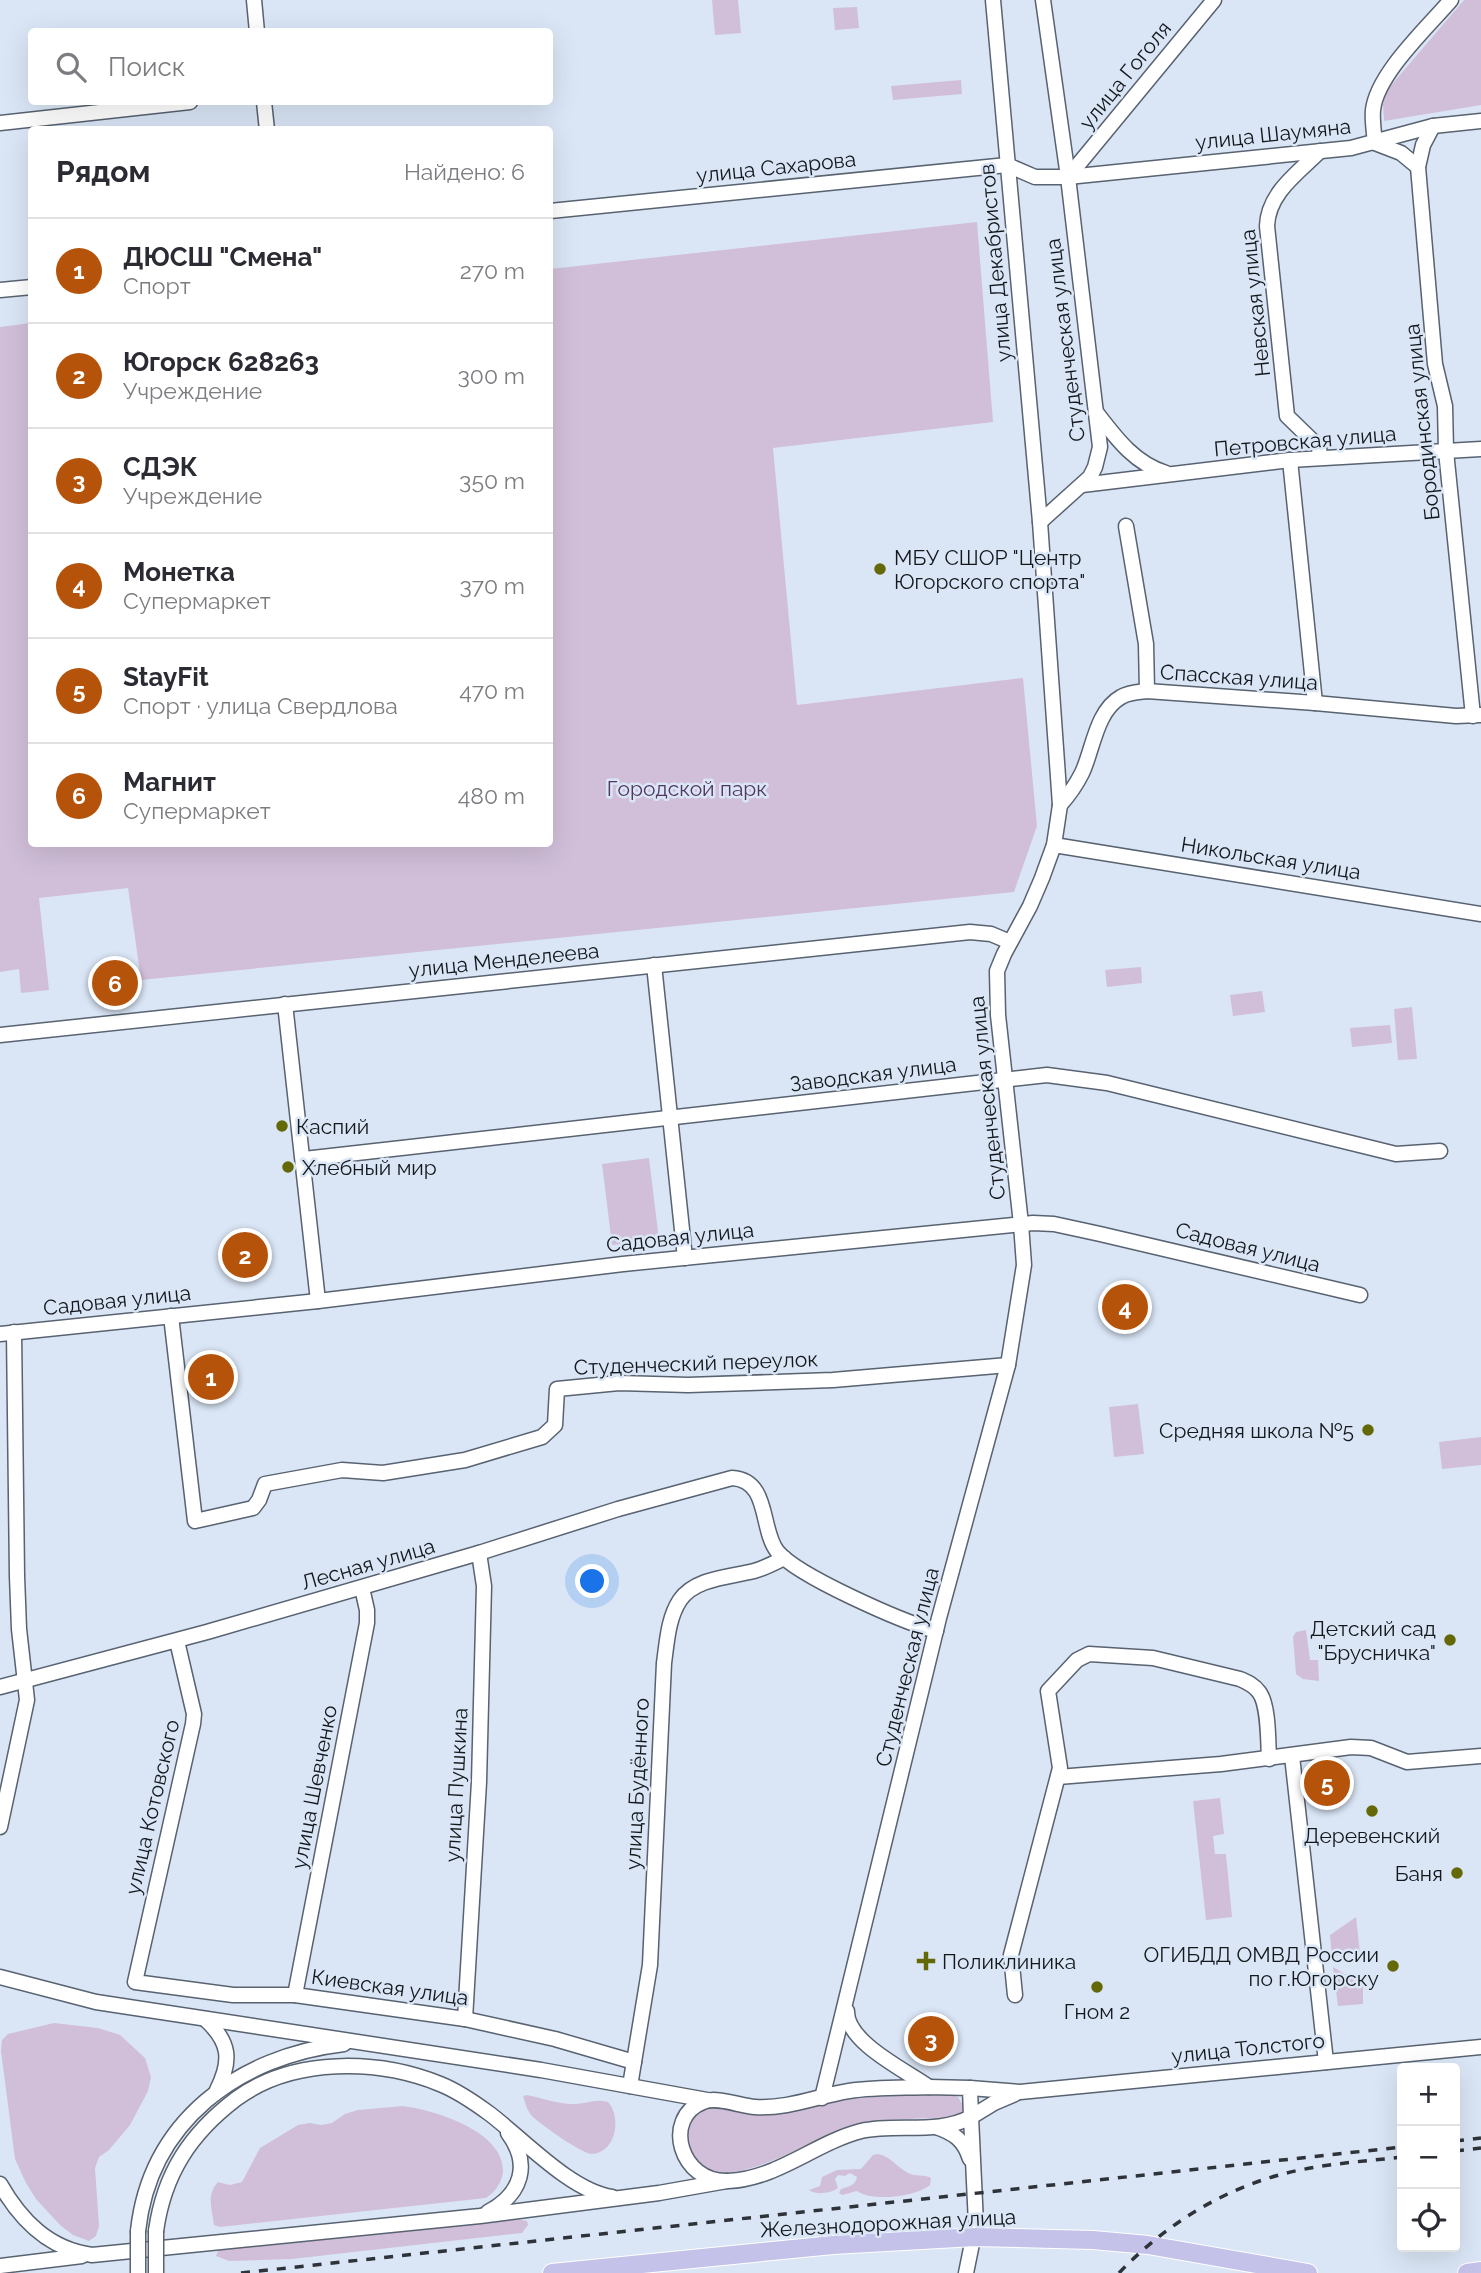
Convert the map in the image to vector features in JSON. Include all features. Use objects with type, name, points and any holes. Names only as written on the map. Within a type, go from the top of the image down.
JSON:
[{"type":"main road","name":"Железнодорожная улица","points":[[552,2273],[834,2245],[975,2237],[1125,2243],[1253,2268],[1308,2273]]},
{"type":"main road","points":[[1467,2273],[1481,2271]]},
{"type":"street","points":[[254,0],[257,28]]},
{"type":"street","name":"улица Декабристов","points":[[993,0],[1040,522]]},
{"type":"street","name":"Студенческая улица","points":[[822,2098],[936,1631],[1008,1365],[1023,1274],[1021,1224],[996,984],[1000,962],[1036,894],[1054,845],[1060,805],[1040,522],[1090,477],[1100,447],[1068,177],[1043,0]]},
{"type":"street","name":"улица Гоголя","points":[[1068,177],[1214,0]]},
{"type":"street","points":[[1418,167],[1401,153],[1375,143],[1373,109],[1390,71],[1451,0]]},
{"type":"street","points":[[0,123],[163,105]]},
{"type":"street","points":[[264,105],[267,126]]},
{"type":"street","name":"улица Шаумяна","points":[[1007,165],[1035,177],[1068,177],[1320,151],[1375,143],[1433,126],[1481,121]]},
{"type":"street","name":"Бородинская улица","points":[[1433,126],[1423,145],[1418,167],[1435,364],[1445,406],[1446,451],[1477,716]]},
{"type":"street","name":"Невская улица","points":[[1320,151],[1275,197],[1268,213],[1267,226],[1287,416],[1319,447],[1320,457]]},
{"type":"street","name":"улица Сахарова","points":[[553,211],[1007,165]]},
{"type":"street","points":[[0,290],[28,287]]},
{"type":"street","name":"Петровская улица","points":[[1095,411],[1138,460],[1149,468],[1174,475]]},
{"type":"street","name":"Петровская улица","points":[[1081,485],[1320,457],[1481,449]]},
{"type":"street","points":[[1290,460],[1315,703]]},
{"type":"street","points":[[1126,526],[1146,644],[1147,691]]},
{"type":"street","name":"Спасская улица","points":[[1060,805],[1082,773],[1103,716],[1121,697],[1133,692],[1477,716]]},
{"type":"street","name":"Никольская улица","points":[[1054,845],[1481,914]]},
{"type":"street","name":"улица Менделеева","points":[[0,1035],[970,932],[991,934],[1010,942]]},
{"type":"street","points":[[654,965],[685,1258]]},
{"type":"street","points":[[285,1003],[318,1301]]},
{"type":"street","name":"Заводская улица","points":[[304,1159],[1047,1075],[1085,1079],[1396,1154],[1440,1151]]},
{"type":"street","name":"Садовая улица","points":[[7,1333],[318,1301],[685,1258],[1021,1224],[1054,1224],[1360,1295]]},
{"type":"street","name":"Студенческий переулок","points":[[171,1316],[195,1521],[253,1508],[265,1484],[342,1470],[383,1474],[465,1460],[542,1437],[555,1425],[557,1389],[619,1383],[688,1385],[833,1380],[1008,1365]]},
{"type":"street","points":[[0,1827],[27,1700],[19,1629],[7,1333]]},
{"type":"street","name":"Лесная улица","points":[[0,1687],[177,1641],[362,1588],[721,1480],[738,1479],[753,1487],[759,1496],[776,1550],[784,1558]]},
{"type":"street","name":"улица Пушкина","points":[[464,2019],[479,1782],[484,1586],[478,1553]]},
{"type":"street","points":[[784,1558],[830,1585],[901,1619],[936,1631]]},
{"type":"street","name":"улица Будённого","points":[[630,2086],[650,1965],[664,1663],[673,1615],[687,1592],[698,1586],[756,1570],[784,1558]]},
{"type":"street","name":"улица Шевченко","points":[[295,1994],[367,1623],[362,1588]]},
{"type":"street","name":"улица Котовского","points":[[135,1982],[194,1724],[177,1641]]},
{"type":"street","points":[[1015,1995],[1011,1955],[1058,1777],[1059,1758],[1048,1692],[1077,1660],[1089,1654],[1153,1658],[1240,1679],[1259,1691],[1264,1702],[1269,1759]]},
{"type":"street","points":[[1058,1777],[1269,1759],[1351,1747],[1371,1748],[1407,1762],[1481,1756]]},
{"type":"street","points":[[1292,1756],[1326,2062]]},
{"type":"street","points":[[0,1978],[96,2002],[377,2044],[753,2107],[777,2107],[847,2091],[929,2087],[1020,2092]]},
{"type":"street","name":"Киевская улица","points":[[135,1982],[233,1995],[295,1994],[464,2019],[555,2039],[634,2062]]},
{"type":"street","points":[[847,2002],[848,2024],[860,2039],[929,2087]]},
{"type":"street","points":[[204,2018],[219,2032],[226,2050],[226,2068],[216,2091]]},
{"type":"street","points":[[138,2273],[138,2231],[142,2202],[162,2155],[195,2111],[216,2091],[257,2067],[296,2052],[344,2044],[377,2044]]},
{"type":"street","name":"улица Толстого","points":[[1020,2092],[1481,2047]]},
{"type":"street","points":[[156,2273],[156,2231],[167,2183],[192,2141],[224,2109],[258,2086],[329,2067],[390,2070],[443,2085],[490,2114],[577,2183],[607,2196],[628,2197]]},
{"type":"street","points":[[966,2273],[975,2237],[970,2088]]},
{"type":"street","points":[[0,2266],[480,2216],[727,2182],[779,2168],[837,2140],[865,2130],[959,2123],[1020,2092]]},
{"type":"street","points":[[708,2100],[694,2107],[685,2119],[681,2135],[682,2153],[696,2172],[727,2182]]},
{"type":"street","points":[[480,2216],[503,2203],[511,2195],[521,2175],[518,2150],[510,2136],[490,2114]]},
{"type":"street","points":[[933,2127],[949,2131],[963,2142],[972,2167]]},
{"type":"street","points":[[0,2184],[10,2202],[41,2235],[75,2253],[92,2255]]},
{"type":"green space","points":[[712,0],[738,0],[741,33],[715,35]]},
{"type":"green space","points":[[1464,0],[1481,0],[1481,105],[1384,121],[1383,105],[1387,90]]},
{"type":"green space","points":[[857,7],[859,28],[835,30],[833,8]]},
{"type":"green space","points":[[961,80],[962,94],[893,100],[891,86]]},
{"type":"green space","name":"Городской парк","points":[[977,222],[993,422],[773,448],[797,705],[1023,678],[1037,826],[1014,892],[141,980],[128,888],[39,898],[49,990],[21,993],[19,969],[0,972],[0,327],[28,323],[28,847],[553,847],[553,269]]},
{"type":"green space","points":[[1141,967],[1142,983],[1107,987],[1105,970]]},
{"type":"green space","points":[[1262,991],[1265,1012],[1233,1016],[1230,995]]},
{"type":"green space","points":[[1412,1007],[1417,1059],[1398,1060],[1394,1009]]},
{"type":"green space","points":[[1390,1025],[1392,1043],[1352,1047],[1350,1028]]},
{"type":"green space","points":[[649,1158],[659,1240],[612,1245],[602,1164]]},
{"type":"green space","points":[[1138,1404],[1144,1454],[1114,1457],[1109,1407]]},
{"type":"green space","points":[[1481,1437],[1481,1465],[1442,1469],[1439,1442]]},
{"type":"green space","points":[[1306,1630],[1310,1660],[1318,1660],[1319,1681],[1303,1679],[1296,1674],[1293,1637],[1296,1632]]},
{"type":"green space","points":[[1220,1798],[1224,1834],[1213,1836],[1215,1854],[1226,1854],[1232,1917],[1206,1920],[1193,1801]]},
{"type":"green space","points":[[1356,1917],[1360,1953],[1332,1956],[1330,1935]]},
{"type":"green space","points":[[1333,1967],[1363,1985],[1363,2004],[1338,2006]]},
{"type":"green space","points":[[54,2023],[98,2028],[120,2035],[145,2058],[151,2077],[148,2091],[130,2125],[109,2150],[99,2157],[95,2168],[99,2226],[96,2236],[89,2241],[73,2235],[60,2225],[36,2199],[15,2159],[1,2051],[2,2040],[8,2034]]},
{"type":"green space","points":[[523,2096],[567,2104],[608,2102],[615,2116],[615,2125],[607,2148],[592,2154],[587,2153],[552,2132],[527,2109]]},
{"type":"green space","points":[[958,2097],[964,2107],[962,2114],[955,2117],[859,2123],[767,2163],[740,2171],[717,2173],[699,2166],[689,2147],[692,2121],[703,2110],[708,2109],[755,2114],[774,2113],[862,2098]]},
{"type":"green space","points":[[403,2106],[432,2112],[465,2125],[492,2145],[500,2157],[503,2171],[500,2183],[492,2193],[486,2198],[220,2227],[214,2225],[211,2202],[214,2187],[218,2182],[230,2185],[242,2182],[260,2148],[298,2125],[321,2125],[332,2123],[345,2114],[358,2110]]},
{"type":"green space","points":[[878,2154],[908,2173],[931,2178],[930,2185],[915,2193],[894,2197],[873,2196],[857,2191],[842,2195],[839,2193],[841,2189],[856,2180],[857,2177],[850,2173],[845,2176],[838,2175],[835,2179],[838,2188],[831,2192],[809,2190],[820,2186],[822,2177],[837,2170],[861,2169],[873,2155]]},
{"type":"green space","points":[[516,2219],[527,2221],[528,2225],[522,2233],[292,2259],[229,2261],[216,2256],[219,2248]]},
{"type":"railway","points":[[1460,2140],[1481,2138]]},
{"type":"railway","points":[[241,2273],[1397,2148]]},
{"type":"railway","points":[[1460,2150],[1481,2148]]},
{"type":"railway","points":[[1119,2273],[1158,2237],[1179,2222],[1225,2195],[1249,2185],[1274,2176],[1313,2168],[1397,2158]]},
{"type":"place","name":"МБУ СШОР \"Центр Югорского спорта\"","points":[[880,569]]},
{"type":"place","name":"Магнит","points":[[115,983]]},
{"type":"place","name":"Каспий","points":[[282,1126]]},
{"type":"place","name":"Хлебный мир","points":[[288,1167]]},
{"type":"place","name":"Югорск 628263","points":[[245,1255]]},
{"type":"place","name":"Монетка","points":[[1125,1307]]},
{"type":"place","name":"ДЮСШ \"Смена\"","points":[[211,1377]]},
{"type":"place","name":"Средняя школа №5","points":[[1368,1430]]},
{"type":"place","name":"Детский сад \"Брусничка\"","points":[[1450,1640]]},
{"type":"place","name":"StayFit","points":[[1327,1783]]},
{"type":"place","name":"Деревенский","points":[[1372,1811]]},
{"type":"place","name":"Баня","points":[[1457,1873]]},
{"type":"place","name":"Поликлиника","points":[[926,1961]]},
{"type":"place","name":"ОГИБДД ОМВД России по г.Югорску","points":[[1393,1966]]},
{"type":"place","name":"Гном 2","points":[[1097,1987]]},
{"type":"place","name":"СДЭК","points":[[931,2039]]}]
